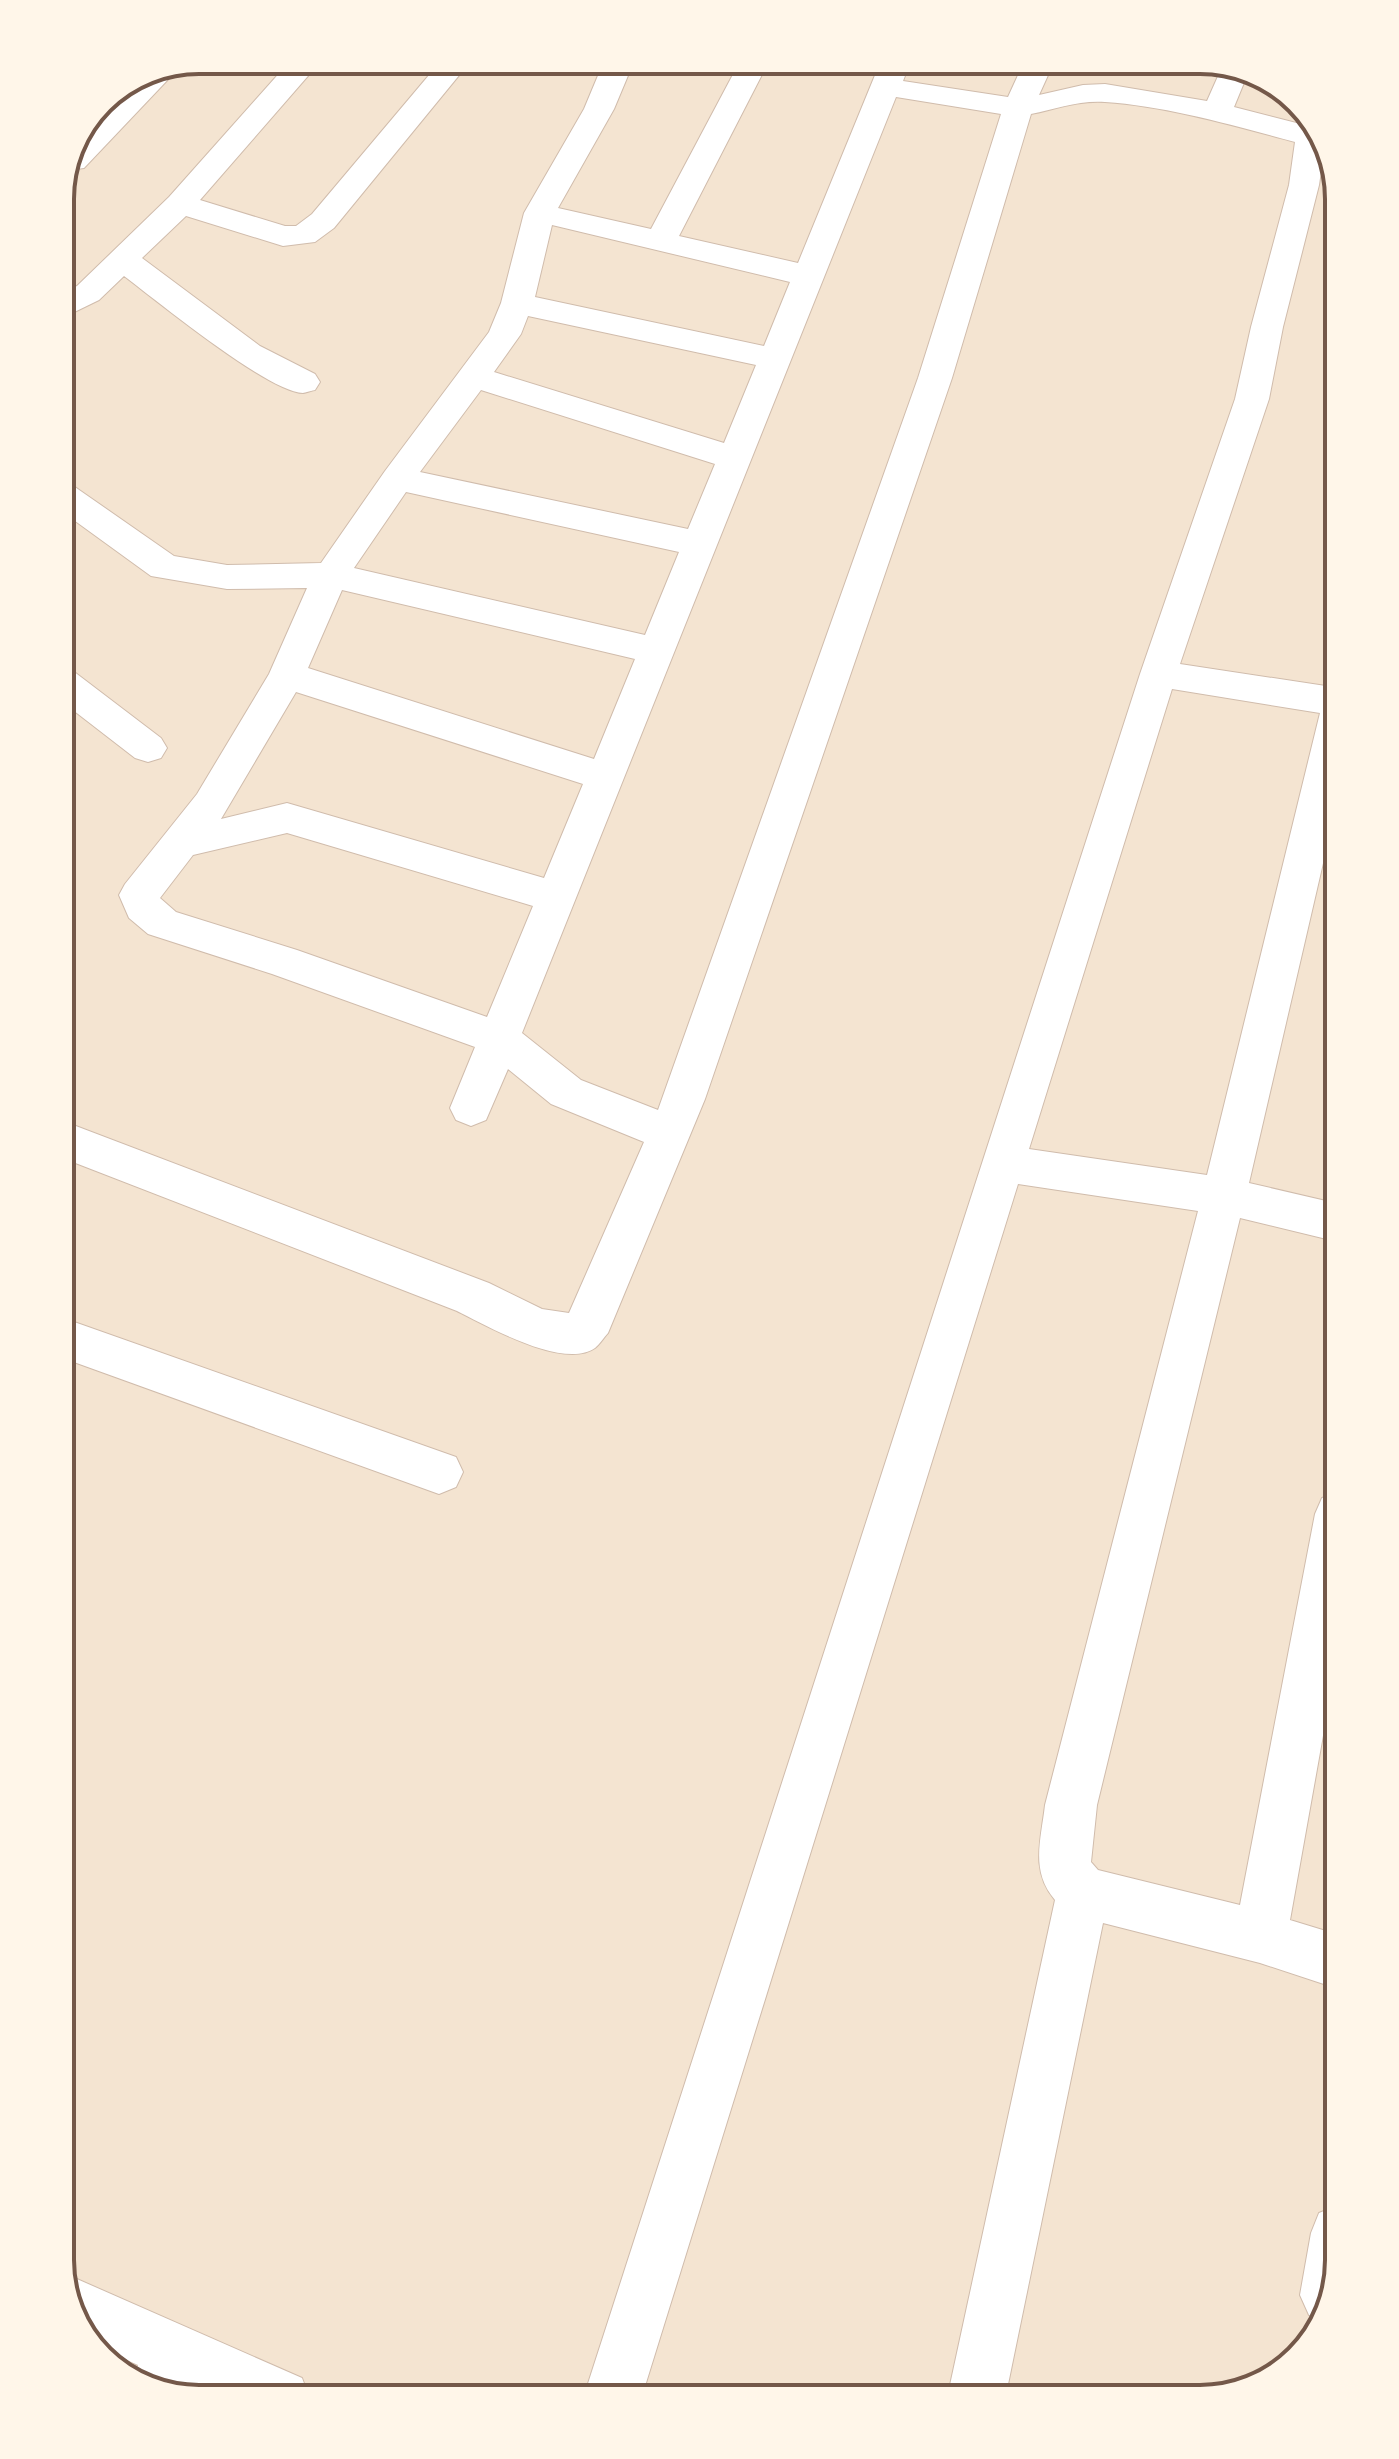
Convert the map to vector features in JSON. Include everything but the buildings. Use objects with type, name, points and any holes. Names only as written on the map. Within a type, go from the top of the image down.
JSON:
[{"type":"street","points":[[74,301],[88,293],[180,204],[295,74]]},
{"type":"street","points":[[180,204],[283,236],[304,235],[323,221],[445,74]]},
{"type":"street","points":[[614,74],[599,109],[540,213],[517,303],[505,334],[397,479],[331,575],[287,675],[211,804],[139,895],[143,907],[162,923],[283,961],[499,1038],[566,1092],[669,1133]]},
{"type":"street","points":[[661,241],[748,74]]},
{"type":"street","points":[[74,1143],[473,1297],[536,1328],[579,1334],[592,1319],[684,1099],[935,378],[1018,108],[1034,74]]},
{"type":"street","points":[[471,1108],[890,75],[1018,108],[1083,94],[1105,93],[1217,112],[1308,136]]},
{"type":"street","points":[[1217,112],[1231,78]]},
{"type":"street","points":[[85,150],[146,87]]},
{"type":"street","points":[[616,2385],[1158,674],[1252,399],[1267,327],[1315,188],[1317,156]]},
{"type":"street","points":[[540,213],[809,276]]},
{"type":"street","points":[[123,259],[248,353],[303,382]]},
{"type":"street","points":[[517,303],[775,359]]},
{"type":"street","points":[[472,376],[735,458]]},
{"type":"street","points":[[397,479],[700,544]]},
{"type":"street","points":[[74,503],[164,567],[227,577],[331,575],[657,651]]},
{"type":"street","points":[[1158,674],[1325,700]]},
{"type":"street","points":[[287,675],[606,777]]},
{"type":"street","points":[[74,691],[148,748]]},
{"type":"street","points":[[1325,772],[1224,1196],[1071,1805],[1064,1871],[1083,1892],[1260,1937],[1325,1958]]},
{"type":"street","points":[[180,843],[287,818],[556,897]]},
{"type":"street","points":[[1002,1163],[1224,1196],[1325,1220]]},
{"type":"street","points":[[74,1342],[439,1472]]},
{"type":"street","points":[[1260,1937],[1325,1589]]},
{"type":"street","points":[[979,2385],[1083,1892]]},
{"type":"street","points":[[88,2317],[166,2369],[227,2385]]},
{"type":"shaded area","points":[[1208,74],[1240,81],[1269,95],[1294,117],[1312,144],[1323,175],[1325,199],[1325,2260],[1321,2292],[1308,2322],[1288,2348],[1255,2372],[1232,2381],[1200,2385],[191,2385],[159,2378],[130,2364],[105,2342],[87,2315],[78,2292],[74,2260],[74,191],[78,167],[100,123],[130,95],[175,76]]}]
